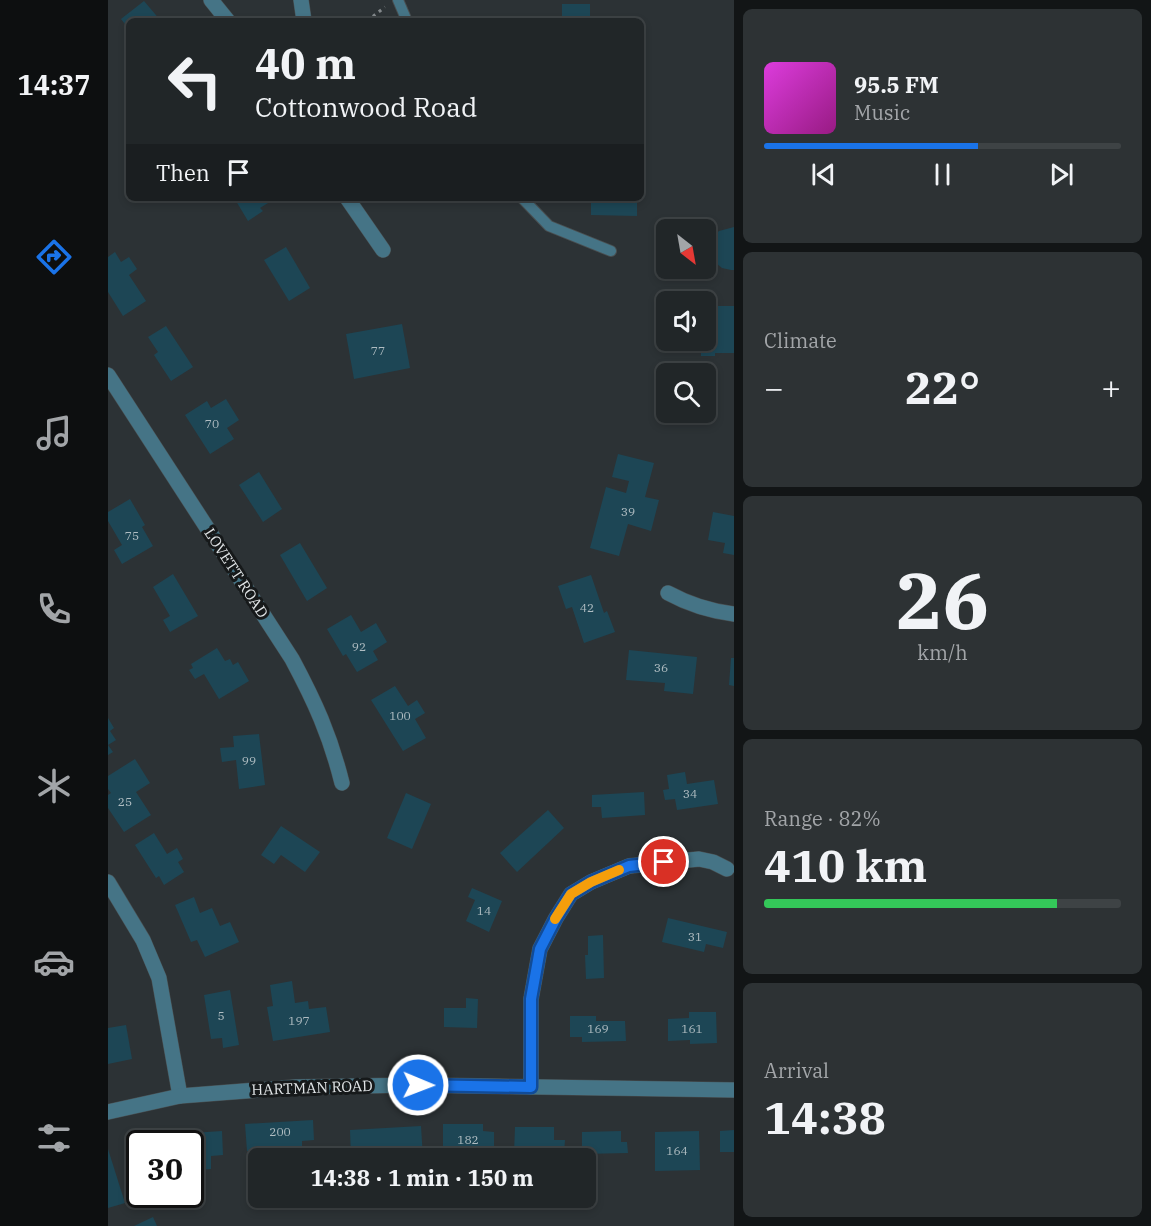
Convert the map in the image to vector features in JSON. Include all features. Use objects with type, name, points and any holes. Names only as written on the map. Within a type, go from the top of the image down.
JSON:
[{"type":"street","points":[[211,0],[226,18]]},
{"type":"street","points":[[302,0],[304,18]]},
{"type":"street","points":[[349,201],[383,250]]},
{"type":"street","name":"LOVETT ROAD","points":[[108,375],[292,659],[317,706],[334,751],[342,783]]},
{"type":"street","points":[[668,593],[707,611],[734,614]]},
{"type":"street","points":[[531,1087],[531,999],[540,949],[571,894],[591,882],[638,864],[699,859],[713,862],[727,869]]},
{"type":"street","points":[[108,882],[143,940],[159,978],[180,1096]]},
{"type":"street","name":"HARTMAN ROAD","points":[[108,1112],[180,1096],[296,1087],[734,1090]]},
{"type":"lane","points":[[398,0],[406,18]]},
{"type":"lane","points":[[525,201],[549,226],[611,251]]},
{"type":"path","points":[[371,18],[393,0]]},
{"type":"building","points":[[144,1],[158,18],[126,18],[126,25],[121,19]]},
{"type":"building","points":[[562,4],[590,4],[590,18],[562,18]]},
{"type":"building","points":[[236,201],[271,201],[260,208],[263,211],[248,221]]},
{"type":"building","points":[[591,201],[637,201],[637,216],[591,215]]},
{"type":"building","points":[[734,227],[734,270],[722,268],[716,263],[716,234]]},
{"type":"building","points":[[286,247],[310,288],[289,301],[264,260]]},
{"type":"building","points":[[115,252],[121,262],[129,257],[137,269],[129,275],[146,301],[123,316],[108,292],[108,257]]},
{"type":"building","points":[[716,306],[734,306],[734,353],[701,356],[701,351],[716,351]]},
{"type":"building","points":[[402,324],[410,368],[354,379],[346,334]]},
{"type":"building","points":[[166,326],[193,367],[171,381],[154,355],[158,352],[148,337]]},
{"type":"building","points":[[226,399],[239,420],[227,428],[234,439],[210,454],[185,415],[207,401],[211,408]]},
{"type":"building","points":[[618,454],[654,463],[645,497],[659,500],[651,531],[628,524],[619,556],[590,548],[606,487],[626,493],[629,481],[612,477]]},
{"type":"building","points":[[259,472],[282,509],[263,522],[239,485]]},
{"type":"building","points":[[130,499],[145,525],[142,527],[153,546],[122,564],[114,550],[122,545],[108,521],[108,512]]},
{"type":"building","points":[[713,512],[734,516],[734,555],[723,553],[725,543],[708,540]]},
{"type":"building","points":[[300,543],[327,588],[307,601],[280,555]]},
{"type":"building","points":[[173,574],[198,616],[170,632],[163,620],[170,616],[153,587]]},
{"type":"building","points":[[591,575],[604,613],[607,611],[615,632],[584,643],[572,607],[566,609],[558,586]]},
{"type":"building","points":[[351,615],[361,632],[376,623],[387,642],[373,651],[378,660],[357,672],[346,654],[343,656],[327,629]]},
{"type":"building","points":[[217,648],[225,661],[230,659],[233,665],[238,662],[249,681],[219,699],[204,674],[195,679],[189,670],[193,668],[191,664]]},
{"type":"building","points":[[629,650],[697,657],[693,694],[664,691],[665,683],[626,680]]},
{"type":"building","points":[[731,658],[734,658],[734,686],[729,685]]},
{"type":"building","points":[[395,686],[408,706],[417,700],[425,713],[415,719],[426,738],[403,751],[371,700]]},
{"type":"building","points":[[108,718],[114,728],[110,731],[116,740],[108,745]]},
{"type":"building","points":[[259,734],[265,785],[239,789],[236,760],[222,762],[220,748],[234,747],[233,736]]},
{"type":"building","points":[[108,745],[113,752],[108,755]]},
{"type":"building","points":[[135,759],[150,783],[136,792],[151,815],[124,832],[108,808],[108,795],[111,793],[108,789],[108,776]]},
{"type":"building","points":[[685,772],[687,784],[714,780],[718,804],[677,810],[675,799],[665,800],[663,790],[669,789],[667,775]]},
{"type":"building","points":[[644,792],[645,815],[602,818],[601,807],[592,807],[592,795]]},
{"type":"building","points":[[406,793],[431,804],[412,849],[387,838]]},
{"type":"building","points":[[548,810],[564,828],[517,872],[500,853]]},
{"type":"building","points":[[281,826],[320,852],[305,872],[281,855],[274,864],[261,855]]},
{"type":"building","points":[[154,833],[167,854],[177,848],[183,859],[178,862],[184,872],[164,885],[159,876],[156,878],[135,845]]},
{"type":"building","points":[[472,888],[502,901],[489,932],[466,921],[475,900],[468,897]]},
{"type":"building","points":[[194,897],[200,913],[212,908],[220,926],[230,922],[239,942],[205,957],[197,940],[191,942],[175,905]]},
{"type":"building","points":[[668,918],[727,932],[723,948],[706,944],[704,952],[662,942]]},
{"type":"building","points":[[603,935],[604,978],[586,979],[585,955],[588,955],[588,936]]},
{"type":"building","points":[[292,981],[295,1003],[308,1001],[309,1009],[326,1007],[330,1032],[273,1041],[267,1007],[273,1006],[270,985]]},
{"type":"building","points":[[230,990],[239,1045],[223,1048],[222,1038],[211,1039],[204,995]]},
{"type":"building","points":[[466,998],[478,999],[477,1028],[444,1027],[444,1008],[466,1008]]},
{"type":"building","points":[[689,1012],[716,1012],[717,1043],[690,1044],[690,1040],[668,1041],[668,1019],[689,1018]]},
{"type":"building","points":[[570,1016],[596,1016],[596,1021],[625,1021],[626,1041],[582,1042],[582,1037],[570,1037]]},
{"type":"building","points":[[126,1025],[132,1059],[108,1064],[108,1028]]},
{"type":"building","points":[[313,1120],[314,1140],[302,1141],[302,1148],[248,1148],[247,1151],[245,1124]]},
{"type":"building","points":[[443,1124],[483,1124],[483,1131],[494,1132],[494,1148],[443,1148]]},
{"type":"building","points":[[421,1126],[422,1148],[351,1148],[350,1130]]},
{"type":"building","points":[[515,1127],[554,1127],[554,1140],[565,1140],[564,1148],[514,1148]]},
{"type":"building","points":[[734,1130],[734,1152],[720,1152],[720,1131]]},
{"type":"building","points":[[222,1131],[223,1155],[211,1156],[211,1169],[204,1170],[204,1132]]},
{"type":"building","points":[[621,1131],[621,1142],[627,1142],[628,1153],[596,1154],[596,1148],[582,1148],[582,1132]]},
{"type":"building","points":[[699,1131],[700,1170],[655,1171],[655,1132]]},
{"type":"building","points":[[108,1149],[125,1203],[108,1208]]},
{"type":"building","points":[[153,1217],[157,1226],[134,1226]]},
{"type":"slow traffic","points":[[555,919],[571,894],[619,870]]},
{"type":"route","points":[[418,1085],[531,1087],[531,999],[540,949],[556,918],[571,894],[591,882],[629,866],[664,862]]}]
